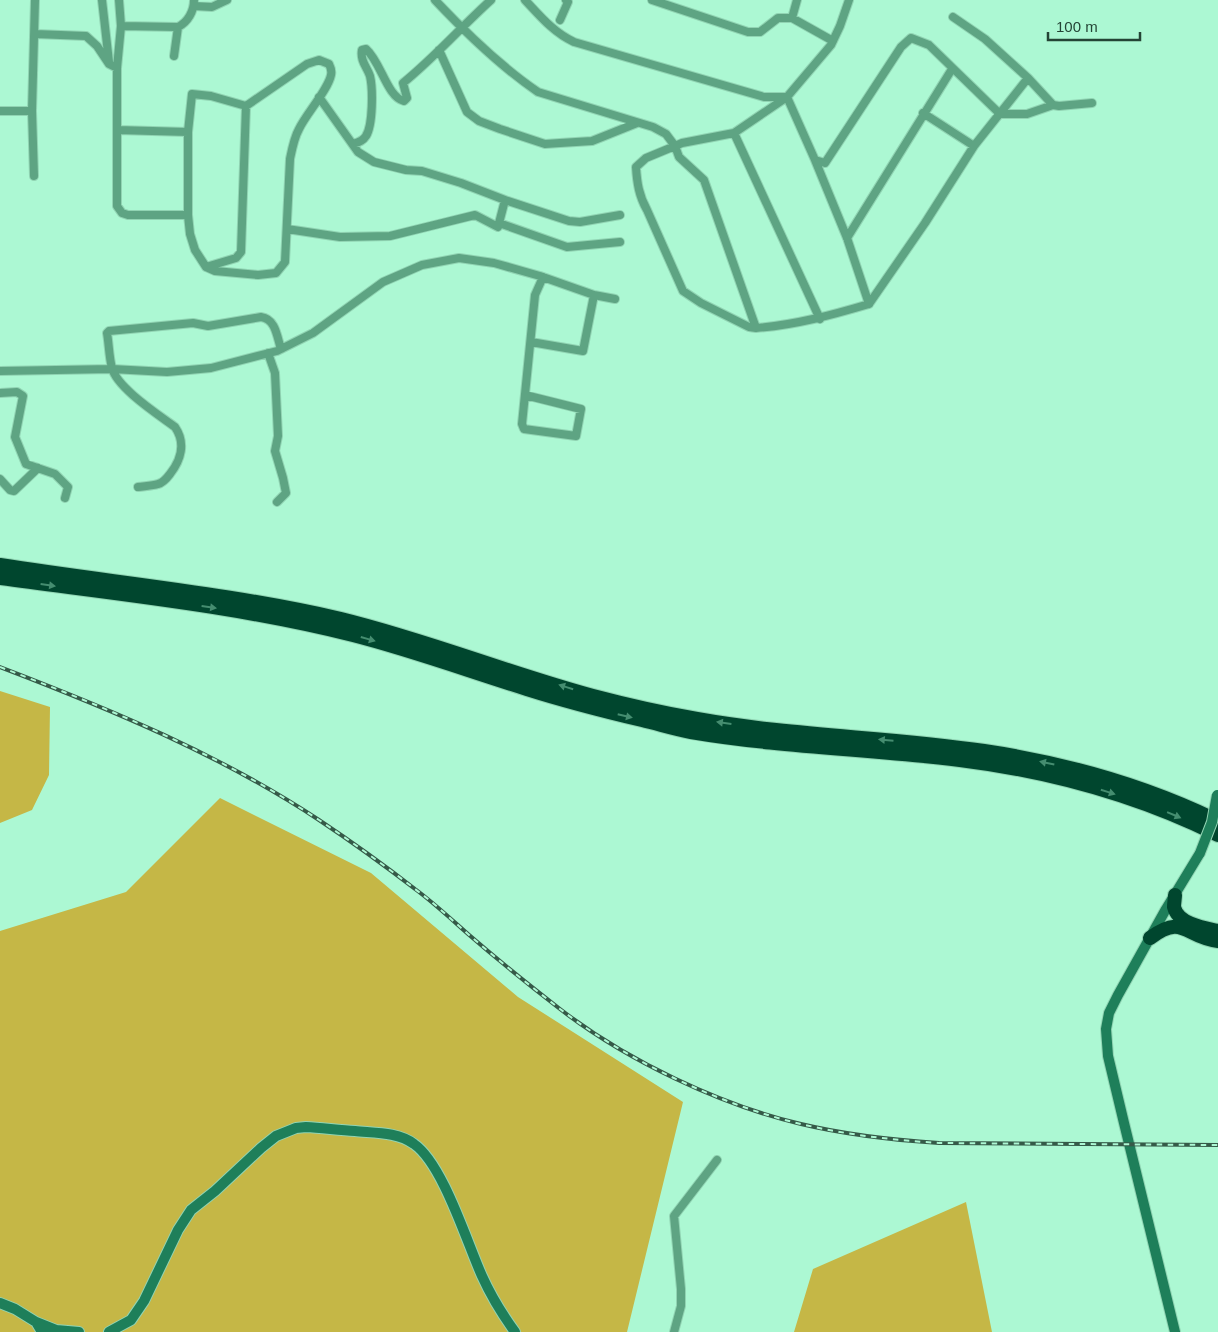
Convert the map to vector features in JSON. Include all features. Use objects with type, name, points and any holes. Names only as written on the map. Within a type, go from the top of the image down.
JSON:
[{"type":"highway","points":[[0,565],[260,602],[339,619],[399,634],[591,696],[697,719],[768,729],[983,751],[1040,761],[1130,792],[1171,800],[1218,821]]},
{"type":"highway","points":[[0,578],[243,612],[293,621],[354,635],[414,652],[528,690],[689,732],[758,741],[958,760],[1091,780]]},
{"type":"highway","points":[[1130,792],[1167,812],[1218,835]]},
{"type":"highway","points":[[1175,895],[1174,907],[1179,922]]},
{"type":"highway","points":[[1164,913],[1202,937],[1218,941]]},
{"type":"highway","points":[[1150,938],[1179,922],[1218,931]]},
{"type":"street","points":[[34,176],[32,111],[35,0]]},
{"type":"street","points":[[102,0],[115,68],[117,130],[116,206],[122,213],[128,215],[188,215]]},
{"type":"street","points":[[108,76],[115,68],[121,26],[119,0]]},
{"type":"street","points":[[121,26],[178,27],[185,22],[194,3],[201,0]]},
{"type":"street","points":[[194,3],[214,4],[227,0]]},
{"type":"street","points":[[435,0],[461,27],[524,83],[538,92],[653,127],[666,134],[675,146],[679,157],[704,180],[756,328]]},
{"type":"street","points":[[353,144],[362,141],[367,134],[371,117],[370,77],[361,57],[362,50],[366,49],[374,56],[394,97],[404,101],[407,98],[403,82],[491,0]]},
{"type":"street","points":[[525,0],[552,29],[562,37],[574,42],[764,97],[787,97]]},
{"type":"street","points":[[560,20],[568,2],[566,0]]},
{"type":"street","points":[[652,0],[748,32],[760,32],[778,18],[792,18],[833,41]]},
{"type":"street","points":[[792,18],[797,0]]},
{"type":"street","points":[[849,0],[833,41],[787,97],[734,133],[675,146],[646,158],[636,167],[641,200],[683,291],[701,303],[749,327],[777,327],[820,319],[869,304],[974,146],[1028,78]]},
{"type":"street","points":[[953,18],[985,38],[1028,78],[1053,105]]},
{"type":"street","points":[[174,56],[178,27]]},
{"type":"street","points":[[35,34],[86,36],[115,68]]},
{"type":"street","points":[[816,160],[825,163],[901,47],[911,38],[928,45],[1000,114],[1028,114],[1053,105],[1092,103]]},
{"type":"street","points":[[439,50],[468,112],[479,121],[500,129],[545,144],[560,144],[592,141],[636,123]]},
{"type":"street","points":[[319,60],[329,64],[331,76],[297,131],[292,146],[285,262],[276,272],[258,275],[224,273],[206,267],[200,260],[192,242],[188,215],[188,132],[192,94],[211,96],[246,106],[307,64],[319,60]]},
{"type":"street","points":[[847,238],[952,69]]},
{"type":"street","points":[[319,97],[358,152],[374,162],[406,170],[422,171],[569,221],[580,222],[620,216]]},
{"type":"street","points":[[787,97],[816,160],[847,238],[869,304]]},
{"type":"street","points":[[206,267],[232,260],[240,255],[241,252],[246,106]]},
{"type":"street","points":[[0,111],[32,111]]},
{"type":"street","points":[[924,113],[974,146]]},
{"type":"street","points":[[117,130],[188,132]]},
{"type":"street","points":[[734,133],[820,319]]},
{"type":"street","points":[[287,229],[340,237],[390,236],[475,215],[498,227],[505,200]]},
{"type":"street","points":[[499,223],[567,247],[620,242]]},
{"type":"street","points":[[0,371],[112,369],[167,372],[211,368],[281,348],[313,332],[383,282],[422,265],[460,258],[494,263],[543,277],[594,295],[615,299]]},
{"type":"street","points":[[525,395],[581,409],[576,436],[524,429],[522,424],[535,295],[543,277]]},
{"type":"street","points":[[530,342],[583,352],[594,295]]},
{"type":"street","points":[[138,487],[159,484],[166,479],[177,465],[182,447],[175,427],[130,393],[117,378],[112,369],[107,333],[109,330],[192,323],[208,326],[261,317],[267,318],[273,323],[281,348]]},
{"type":"street","points":[[268,353],[275,373],[278,436],[275,451],[286,493],[277,502]]},
{"type":"street","points":[[0,393],[17,392],[23,396],[15,437],[26,464],[55,474],[68,487],[65,498]]},
{"type":"street","points":[[0,479],[10,490],[14,491],[38,468]]},
{"type":"street","points":[[1175,1332],[1108,1056],[1106,1022],[1109,1013],[1150,938],[1200,853],[1212,822],[1218,793]]},
{"type":"street","points":[[109,1332],[131,1320],[144,1300],[178,1230],[191,1210],[276,1136],[296,1128],[306,1127],[390,1134],[414,1144],[429,1160],[438,1176],[454,1208],[486,1284],[498,1308],[514,1332]]},
{"type":"street","points":[[674,1332],[681,1306],[682,1289],[674,1216],[717,1160]]},
{"type":"street","points":[[0,1303],[56,1330],[79,1332]]},
{"type":"street","points":[[36,1322],[42,1332]]},
{"type":"shaded area","points":[[0,691],[50,707],[49,775],[32,810],[0,823]]},
{"type":"shaded area","points":[[220,798],[371,873],[518,997],[683,1102],[627,1332],[0,1332],[0,931],[126,892]]},
{"type":"shaded area","points":[[966,1202],[992,1332],[794,1332],[813,1269]]},
{"type":"railway","points":[[0,667],[82,699],[164,735],[282,796],[380,862],[436,905],[479,944],[586,1028],[644,1063],[707,1093],[770,1116],[801,1124],[887,1139],[939,1143],[1218,1145]]}]
